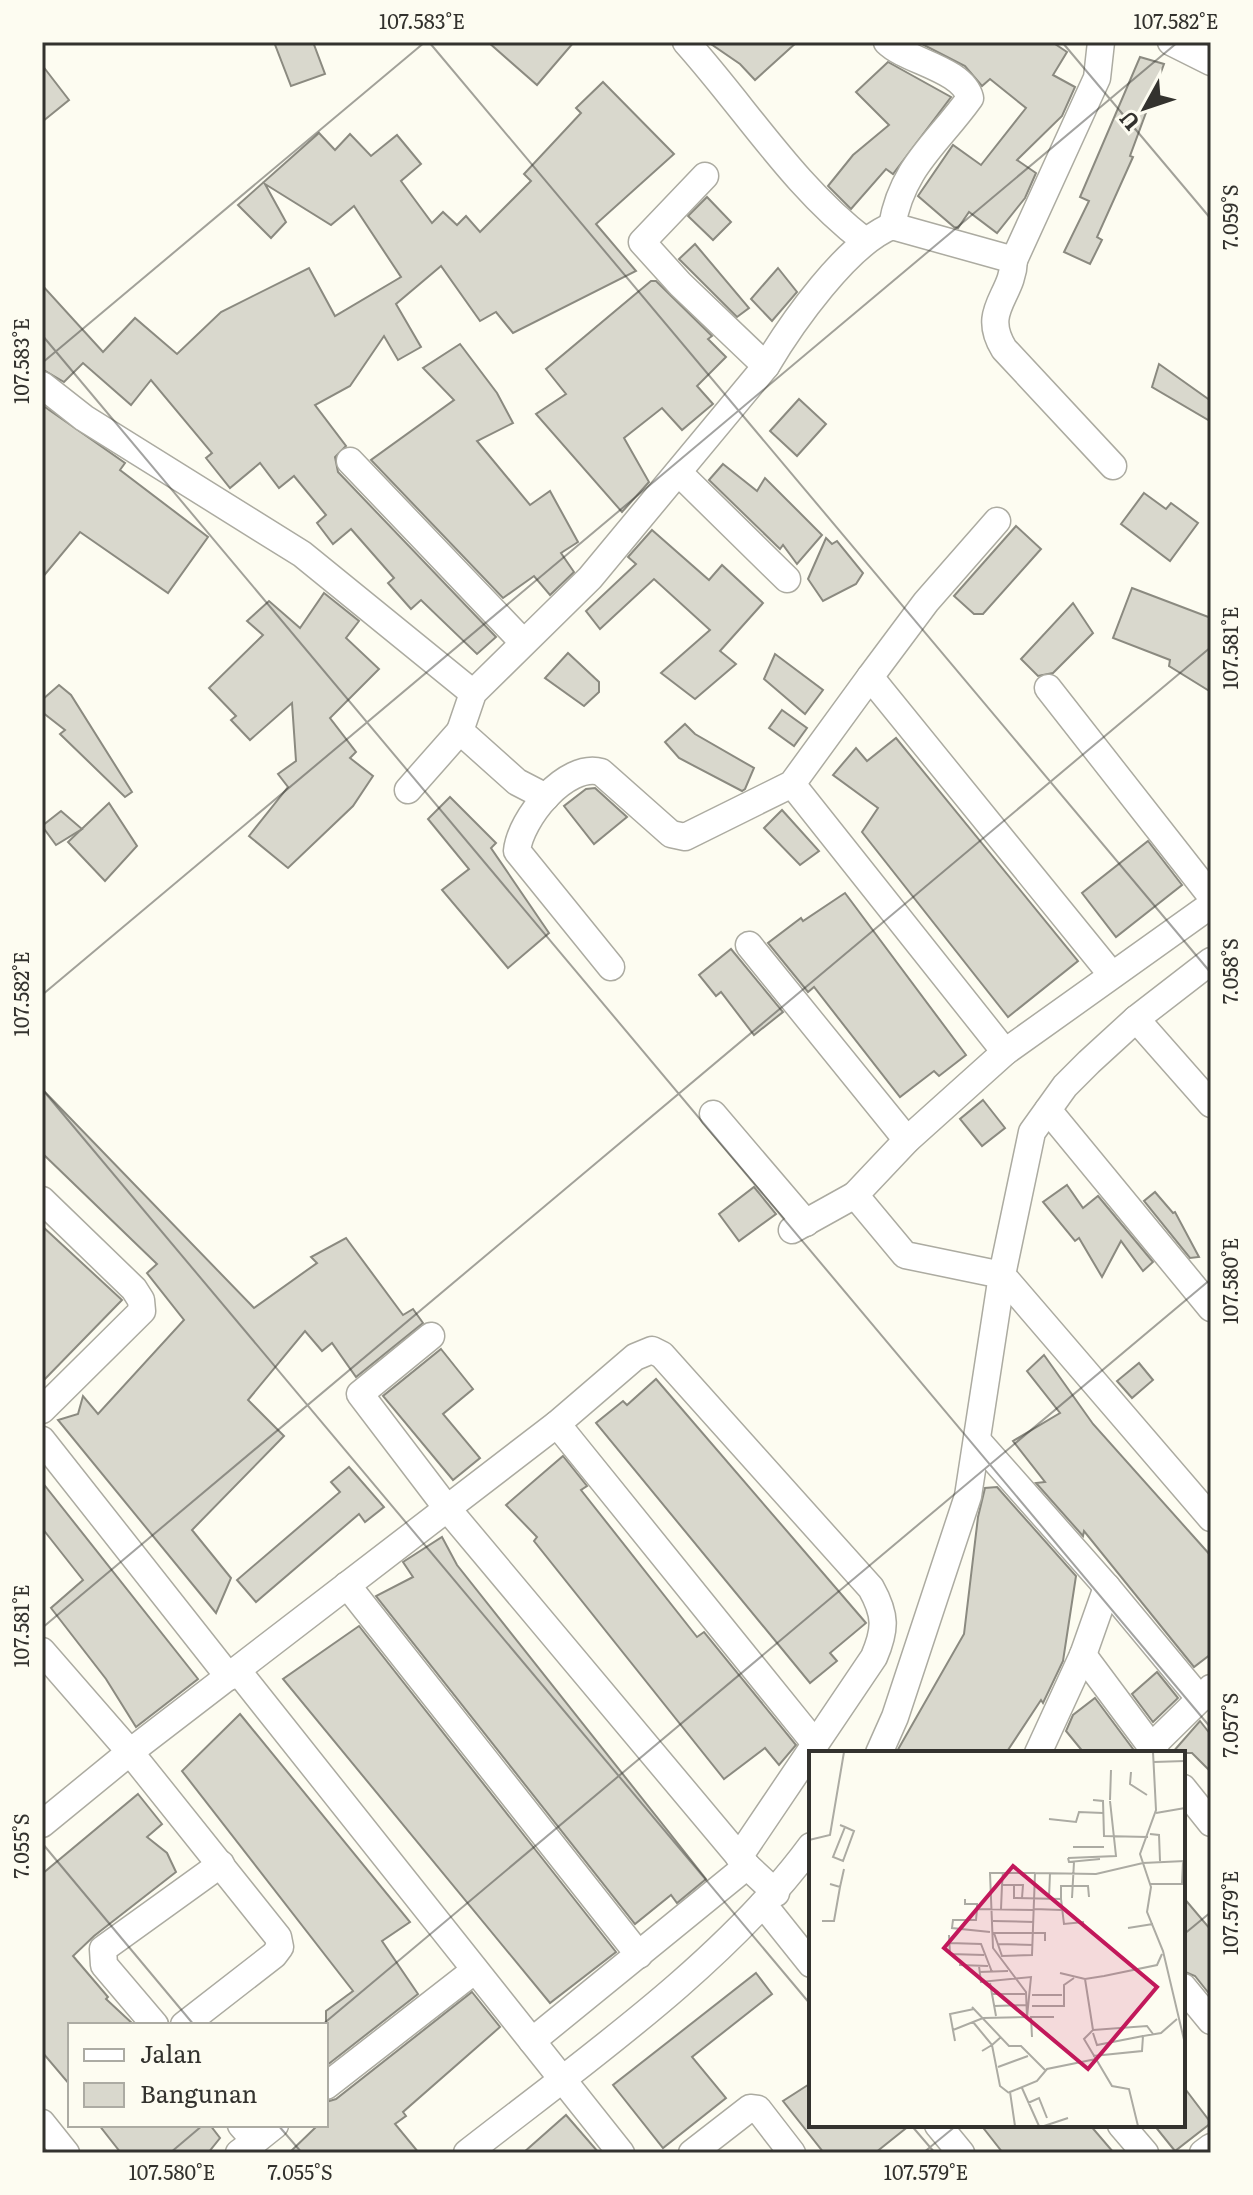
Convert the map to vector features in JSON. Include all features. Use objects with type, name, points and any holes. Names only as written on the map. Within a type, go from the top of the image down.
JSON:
[{"type":"street","points":[[686,42],[739,101],[807,192],[865,241]]},
{"type":"street","points":[[887,42],[946,73],[969,92],[970,98],[906,177],[896,200],[892,226]]},
{"type":"street","points":[[1171,42],[1211,62]]},
{"type":"street","points":[[1095,45],[1097,78],[1014,260],[994,315],[994,333],[1004,349],[1113,466]]},
{"type":"street","points":[[705,176],[642,242],[680,284],[766,366]]},
{"type":"street","points":[[408,790],[460,731],[473,693],[590,578],[766,366],[787,330],[865,241],[892,226],[1014,260]]},
{"type":"street","points":[[42,385],[84,418],[302,554],[473,693]]},
{"type":"street","points":[[350,461],[523,642]]},
{"type":"street","points":[[679,473],[787,579]]},
{"type":"street","points":[[611,967],[517,851],[518,840],[546,797],[566,775],[589,768],[601,772],[671,834],[685,837],[792,784],[926,602],[997,521]]},
{"type":"street","points":[[870,677],[1112,975]]},
{"type":"street","points":[[1048,688],[1211,896]]},
{"type":"street","points":[[460,731],[517,782],[546,797]]},
{"type":"street","points":[[792,784],[1005,1052]]},
{"type":"street","points":[[713,1114],[798,1227],[855,1195],[907,1140],[1005,1052],[1211,905]]},
{"type":"street","points":[[749,945],[907,1140]]},
{"type":"street","points":[[880,1751],[895,1717],[968,1496],[1002,1275],[1032,1132],[1065,1086],[1136,1019],[1211,961]]},
{"type":"street","points":[[1136,1019],[1211,1104]]},
{"type":"street","points":[[1048,1110],[1211,1308]]},
{"type":"street","points":[[855,1195],[905,1255],[1002,1275],[1211,1518]]},
{"type":"street","points":[[42,1410],[142,1311],[134,1289],[46,1212]]},
{"type":"street","points":[[431,1336],[360,1394],[446,1507],[743,1861],[809,1961]]},
{"type":"street","points":[[42,1824],[130,1752],[557,1424],[635,1357],[652,1350],[662,1355],[871,1588],[883,1610],[885,1630],[874,1657],[814,1742],[743,1861],[639,1955],[532,2041]]},
{"type":"street","points":[[557,1424],[814,1742]]},
{"type":"street","points":[[42,1440],[621,2153]]},
{"type":"street","points":[[977,1440],[1206,1694],[1153,1750],[1083,1655]]},
{"type":"street","points":[[347,1585],[639,1955]]},
{"type":"street","points":[[1039,1751],[1083,1655],[1107,1587]]},
{"type":"street","points":[[42,1651],[130,1752],[278,1937],[280,1947],[186,2023]]},
{"type":"street","points":[[1185,1790],[1211,1823]]},
{"type":"street","points":[[467,2153],[663,1997],[770,1899],[809,1849]]},
{"type":"street","points":[[153,2023],[104,1965],[103,1949],[221,1864]]},
{"type":"street","points":[[328,2084],[475,1970]]},
{"type":"street","points":[[1185,1989],[1211,2021]]},
{"type":"street","points":[[692,2153],[750,2108],[758,2109],[792,2153]]},
{"type":"street","points":[[42,2123],[66,2153]]},
{"type":"street","points":[[940,2127],[961,2153]]},
{"type":"street","points":[[1123,2127],[1145,2153]]},
{"type":"street","points":[[1203,2153],[1211,2147]]},
{"type":"building","points":[[274,42],[313,42],[325,74],[291,86]]},
{"type":"building","points":[[488,42],[574,42],[537,85]]},
{"type":"building","points":[[708,42],[797,42],[755,80],[740,64]]},
{"type":"building","points":[[918,42],[1052,42],[1067,52],[1053,75],[1075,87],[1062,116],[1017,160],[1036,173],[1025,198],[997,233],[969,212],[958,228],[954,227],[918,196],[953,145],[981,165],[1026,108],[990,79],[982,86],[965,66]]},
{"type":"building","points":[[1140,57],[1164,64],[1130,156],[1133,157],[1097,237],[1102,240],[1090,264],[1064,252],[1089,201],[1080,197]]},
{"type":"building","points":[[888,62],[951,97],[893,174],[886,169],[851,209],[828,186],[853,155],[889,125],[856,92]]},
{"type":"building","points":[[42,65],[69,100],[42,122]]},
{"type":"building","points":[[603,82],[674,154],[596,224],[636,271],[513,333],[496,312],[480,321],[441,266],[396,304],[421,347],[398,360],[384,336],[350,386],[315,405],[346,446],[335,457],[338,472],[496,637],[477,654],[421,600],[411,609],[388,583],[394,578],[351,529],[333,544],[317,523],[326,515],[294,476],[279,488],[260,463],[230,488],[206,458],[212,453],[151,380],[131,405],[83,363],[64,382],[42,369],[42,285],[103,352],[135,318],[177,354],[221,312],[309,268],[335,316],[401,277],[354,206],[331,225],[265,184],[286,222],[271,238],[238,205],[319,133],[335,150],[350,134],[371,156],[397,135],[421,164],[401,181],[432,223],[443,212],[457,225],[466,216],[480,232],[531,181],[524,174],[581,113],[576,108]]},
{"type":"building","points":[[707,197],[731,222],[713,240],[688,216]]},
{"type":"building","points":[[695,244],[749,308],[737,317],[679,259]]},
{"type":"building","points":[[778,268],[797,292],[772,321],[751,299]]},
{"type":"building","points":[[651,281],[656,281],[712,336],[708,339],[726,357],[697,386],[713,404],[682,430],[662,408],[624,438],[649,482],[622,512],[536,414],[566,394],[546,369]]},
{"type":"building","points":[[460,344],[497,393],[513,423],[477,441],[530,505],[550,491],[578,542],[561,553],[574,572],[550,595],[534,576],[503,598],[371,460],[454,400],[423,368]]},
{"type":"building","points":[[1159,364],[1211,401],[1210,421],[1152,387]]},
{"type":"building","points":[[799,399],[826,424],[797,456],[770,431]]},
{"type":"building","points":[[42,405],[125,463],[120,470],[208,537],[168,593],[80,532],[42,578]]},
{"type":"building","points":[[723,464],[757,491],[765,478],[822,535],[797,564],[783,545],[780,549],[709,480]]},
{"type":"building","points":[[1144,493],[1166,509],[1171,503],[1198,523],[1170,561],[1121,524]]},
{"type":"building","points":[[1016,526],[1041,549],[983,614],[974,614],[954,596]]},
{"type":"building","points":[[652,530],[709,580],[722,565],[763,603],[720,651],[736,664],[695,699],[661,673],[710,630],[654,579],[600,629],[586,611],[636,564],[628,557]]},
{"type":"building","points":[[826,538],[832,544],[837,541],[863,573],[856,584],[823,601],[808,579]]},
{"type":"building","points":[[1132,588],[1211,618],[1211,692],[1169,666],[1170,660],[1113,638]]},
{"type":"building","points":[[324,593],[359,621],[346,638],[379,669],[330,718],[356,752],[350,758],[373,776],[353,806],[288,868],[249,836],[288,787],[278,774],[296,761],[292,703],[250,740],[231,720],[236,716],[209,688],[263,635],[247,621],[269,601],[300,628]]},
{"type":"building","points":[[1073,603],[1093,633],[1053,673],[1038,676],[1021,659]]},
{"type":"building","points":[[568,653],[599,682],[599,692],[584,706],[545,678]]},
{"type":"building","points":[[775,654],[823,690],[805,714],[764,679]]},
{"type":"building","points":[[59,685],[71,695],[132,792],[125,797],[60,734],[65,730],[42,712],[42,700]]},
{"type":"building","points":[[782,710],[807,728],[794,746],[769,728]]},
{"type":"building","points":[[685,724],[695,734],[754,768],[745,789],[742,791],[679,758],[665,742]]},
{"type":"building","points":[[896,738],[1078,961],[1008,1017],[862,832],[878,808],[833,775],[856,748],[867,761]]},
{"type":"building","points":[[595,788],[627,817],[594,844],[564,806],[586,789]]},
{"type":"building","points":[[450,797],[496,843],[491,848],[549,933],[508,968],[442,890],[469,869],[428,819]]},
{"type":"building","points":[[109,803],[137,846],[105,881],[68,842]]},
{"type":"building","points":[[782,810],[819,851],[800,865],[764,828]]},
{"type":"building","points":[[61,811],[82,829],[56,845],[42,826]]},
{"type":"building","points":[[1148,841],[1182,885],[1116,937],[1082,893]]},
{"type":"building","points":[[845,893],[966,1055],[939,1076],[934,1071],[900,1097],[814,987],[808,992],[768,943],[801,918],[803,921]]},
{"type":"building","points":[[731,949],[783,1012],[754,1035],[721,992],[716,996],[699,975]]},
{"type":"building","points":[[42,1089],[254,1308],[317,1263],[311,1257],[346,1238],[403,1315],[413,1309],[423,1323],[356,1377],[332,1343],[322,1351],[305,1331],[248,1400],[284,1436],[192,1530],[231,1578],[216,1613],[58,1420],[78,1414],[83,1396],[98,1414],[184,1320],[147,1273],[157,1264],[42,1153]]},
{"type":"building","points":[[983,1100],[1005,1128],[982,1146],[960,1119]]},
{"type":"building","points":[[1067,1185],[1083,1208],[1098,1196],[1153,1262],[1143,1271],[1121,1241],[1102,1277],[1079,1238],[1075,1241],[1043,1202]]},
{"type":"building","points":[[754,1187],[776,1214],[739,1241],[719,1214]]},
{"type":"building","points":[[1155,1192],[1175,1212],[1199,1257],[1190,1258],[1144,1201]]},
{"type":"building","points":[[42,1226],[122,1300],[42,1382]]},
{"type":"building","points":[[441,1349],[473,1389],[443,1414],[480,1458],[453,1480],[383,1396]]},
{"type":"building","points":[[1044,1355],[1093,1424],[1211,1556],[1211,1654],[1194,1667],[1084,1531],[1083,1536],[1036,1483],[1045,1482],[1013,1441],[1060,1413],[1027,1371]]},
{"type":"building","points":[[1139,1363],[1153,1380],[1132,1398],[1117,1381]]},
{"type":"building","points":[[656,1379],[866,1623],[830,1653],[837,1661],[810,1683],[596,1423],[623,1401],[627,1405]]},
{"type":"building","points":[[563,1456],[587,1486],[581,1490],[697,1637],[704,1632],[796,1745],[779,1765],[765,1748],[724,1779],[534,1541],[537,1537],[506,1505]]},
{"type":"building","points":[[349,1467],[384,1507],[365,1522],[359,1514],[256,1602],[237,1580],[340,1492],[331,1482]]},
{"type":"building","points":[[42,1482],[198,1679],[136,1727],[106,1679],[51,1608],[83,1580],[42,1528]]},
{"type":"building","points":[[997,1487],[1076,1576],[1063,1661],[1043,1703],[1041,1700],[1007,1751],[897,1751],[964,1634],[978,1517],[985,1488]]},
{"type":"building","points":[[442,1537],[457,1565],[706,1879],[677,1903],[671,1895],[635,1924],[376,1596],[413,1577],[403,1562]]},
{"type":"building","points":[[359,1626],[616,1952],[550,2003],[283,1679]]},
{"type":"building","points":[[1157,1672],[1178,1698],[1153,1722],[1132,1694]]},
{"type":"building","points":[[1095,1698],[1135,1751],[1082,1751],[1066,1731],[1073,1715]]},
{"type":"building","points":[[240,1714],[410,1922],[382,1941],[418,1994],[328,2064],[326,2011],[353,1991],[182,1771]]},
{"type":"building","points":[[1200,1721],[1211,1735],[1211,1772],[1192,1753],[1174,1751]]},
{"type":"building","points":[[138,1794],[162,1824],[147,1837],[167,1853],[176,1872],[73,1956],[108,1997],[106,1999],[132,2023],[68,2023],[68,2083],[42,2052],[42,1874]]},
{"type":"building","points":[[1185,1899],[1211,1930],[1211,1996],[1195,1976],[1185,1972]]},
{"type":"building","points":[[756,1973],[772,1994],[692,2057],[726,2098],[663,2148],[613,2085]]},
{"type":"building","points":[[472,1992],[500,2027],[403,2112],[406,2116],[395,2124],[419,2153],[289,2153],[316,2127],[328,2127],[328,2101],[336,2099]]},
{"type":"building","points":[[809,2084],[809,2127],[908,2127],[875,2153],[824,2153],[783,2101]]},
{"type":"building","points":[[1185,2089],[1211,2123],[1175,2151],[1156,2127],[1185,2127]]},
{"type":"building","points":[[566,2115],[599,2153],[523,2153]]},
{"type":"building","points":[[101,2127],[212,2127],[220,2138],[208,2153],[121,2153]]},
{"type":"building","points":[[983,2127],[1092,2127],[1114,2153],[1003,2153]]}]
